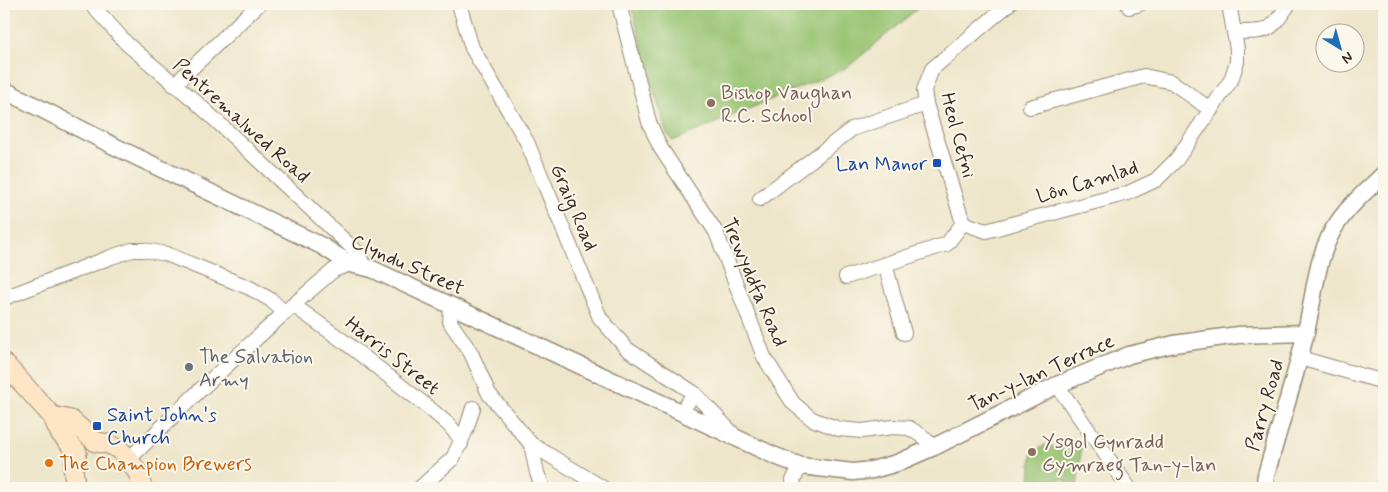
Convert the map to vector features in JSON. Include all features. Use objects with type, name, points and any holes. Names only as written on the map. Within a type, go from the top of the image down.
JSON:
[{"type":"main road","points":[[4,363],[52,416],[60,433],[77,452]]},
{"type":"main road","points":[[52,416],[71,420],[96,442],[109,444],[120,450],[139,474],[142,488]]},
{"type":"main road","points":[[76,488],[73,469],[77,452],[96,442]]},
{"type":"street","name":"Pentremalwed Road","points":[[91,4],[127,44],[196,102],[358,253],[357,265]]},
{"type":"street","points":[[174,84],[259,4]]},
{"type":"street","name":"Graig Road","points":[[459,4],[472,48],[527,142],[600,318],[627,349],[694,393],[736,437]]},
{"type":"street","name":"Trewyddfa Road","points":[[619,4],[649,122],[660,147],[716,232],[764,357],[793,403],[812,419],[839,429],[862,431],[893,427],[909,428],[934,446]]},
{"type":"street","name":"Heol Cefni","points":[[963,222],[926,104],[924,90],[932,69],[1009,4]]},
{"type":"street","name":"Lôn Camlad","points":[[963,222],[986,231],[1128,193],[1156,180],[1177,159],[1231,80],[1237,62],[1235,32],[1229,4]]},
{"type":"street","points":[[1235,32],[1263,32],[1274,25],[1289,4]]},
{"type":"street","points":[[1030,107],[1144,76],[1172,82],[1211,110]]},
{"type":"street","name":"Clyndu Street","points":[[4,90],[357,265],[372,269],[590,368],[680,413],[801,466]]},
{"type":"street","points":[[760,199],[852,129],[926,104]]},
{"type":"street","name":"Parry Road","points":[[1264,488],[1266,475],[1300,358],[1322,254],[1334,229],[1346,211],[1362,193],[1384,174]]},
{"type":"street","points":[[846,277],[947,244],[963,222]]},
{"type":"street","name":"Harris Street","points":[[4,298],[132,250],[166,254],[250,288],[346,343],[449,425],[459,437],[460,444]]},
{"type":"street","points":[[885,264],[904,333]]},
{"type":"street","points":[[129,459],[200,390],[334,270],[357,265]]},
{"type":"street","points":[[451,306],[450,322],[471,353],[490,394],[532,444],[603,488]]},
{"type":"street","name":"Tan-y-lan Terrace","points":[[801,466],[853,472],[872,470],[897,463],[1057,385],[1129,354],[1174,344],[1238,335],[1306,333]]},
{"type":"street","points":[[1300,358],[1384,382]]},
{"type":"street","points":[[1057,385],[1129,488]]},
{"type":"street","points":[[680,413],[694,393]]},
{"type":"street","points":[[420,488],[453,458],[473,408]]},
{"type":"street","points":[[532,444],[537,473],[543,488]]},
{"type":"street","points":[[794,488],[793,480],[801,466]]},
{"type":"green space","name":"Bishop Vaughan R.C. School","points":[[631,4],[923,4],[848,67],[673,141],[667,134]]},
{"type":"green space","points":[[1049,443],[1052,447],[1082,443],[1077,488],[1066,488],[1067,480],[1030,479],[1032,452]]},
{"type":"place","name":"Bishop Vaughan R.C. School","points":[[711,103]]},
{"type":"place","name":"Lan Manor","points":[[937,163]]},
{"type":"place","name":"The Salvation Army","points":[[189,367]]},
{"type":"place","name":"Saint John's Church","points":[[97,426]]},
{"type":"place","name":"Ysgol Gynradd Gymraeg Tan-y-lan","points":[[1032,452]]},
{"type":"place","name":"The Champion Brewers","points":[[49,463]]}]
